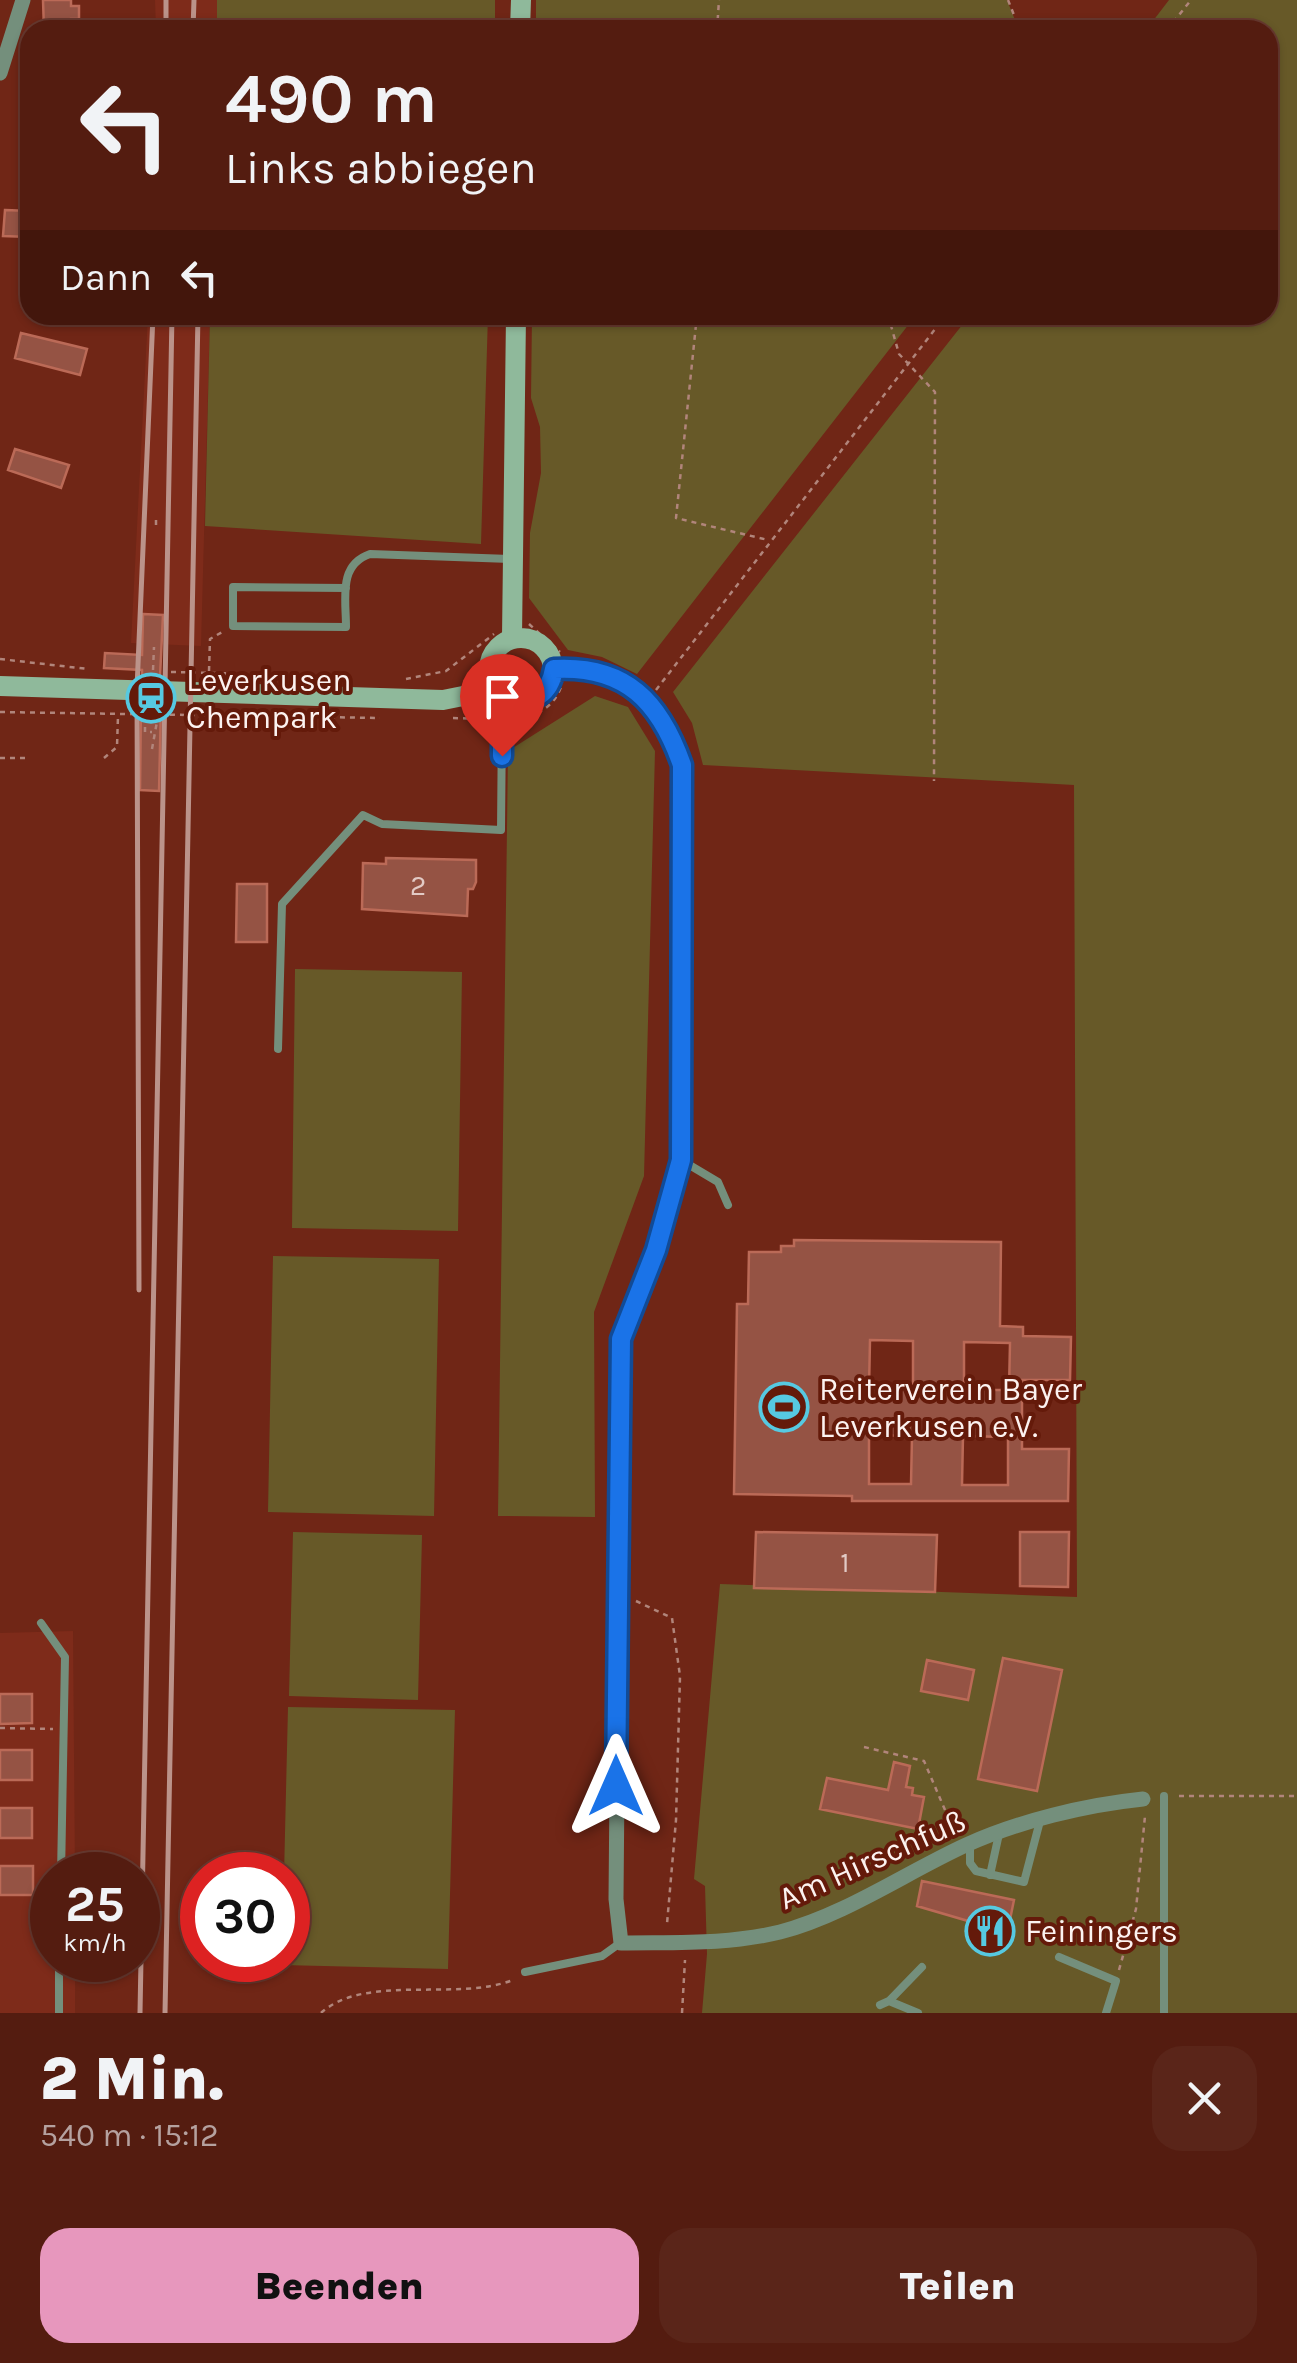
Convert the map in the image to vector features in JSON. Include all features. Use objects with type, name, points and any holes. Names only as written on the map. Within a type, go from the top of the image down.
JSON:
[{"type":"street","points":[[0,74],[23,0]]},
{"type":"street","points":[[502,695],[489,664],[494,651],[512,630],[516,325]]},
{"type":"street","points":[[512,630],[537,641],[559,662],[619,680],[648,699],[670,732],[682,765],[681,1160],[656,1250],[621,1339],[616,1899],[620,1942]]},
{"type":"street","points":[[0,686],[444,700],[502,695],[524,702],[543,694],[559,662]]},
{"type":"street","name":"Am Hirschfuß","points":[[620,1942],[682,1945],[782,1931],[838,1910],[965,1845],[1040,1821],[1143,1799]]},
{"type":"lane","points":[[346,588],[233,586],[232,626],[346,627],[347,570],[355,559],[370,554],[512,559]]},
{"type":"lane","points":[[278,1049],[282,904],[363,814],[382,824],[501,830],[502,695]]},
{"type":"lane","points":[[681,1160],[718,1182],[728,1206]]},
{"type":"lane","points":[[41,1623],[66,1657],[61,1852]]},
{"type":"lane","points":[[1164,1796],[1164,2013]]},
{"type":"lane","points":[[965,1845],[976,1871],[1014,1882],[1028,1878],[1040,1821]]},
{"type":"lane","points":[[990,1876],[999,1834]]},
{"type":"lane","points":[[525,1972],[602,1956],[620,1942]]},
{"type":"lane","points":[[1058,1957],[1116,1981],[1106,2013]]},
{"type":"lane","points":[[918,2013],[884,2003],[922,1967]]},
{"type":"lane","points":[[59,1982],[59,2013]]},
{"type":"path","points":[[1175,20],[1191,0]]},
{"type":"path","points":[[695,325],[676,518],[771,541]]},
{"type":"path","points":[[891,325],[899,354],[934,392],[934,780]]},
{"type":"path","points":[[654,693],[938,325]]},
{"type":"path","points":[[156,519],[156,525]]},
{"type":"path","points":[[398,679],[446,671],[512,630],[530,624],[559,662]]},
{"type":"path","points":[[209,672],[210,640],[232,626]]},
{"type":"path","points":[[153,671],[154,646]]},
{"type":"path","points":[[0,659],[87,669]]},
{"type":"path","points":[[200,672],[258,674]]},
{"type":"path","points":[[0,712],[200,716]]},
{"type":"path","points":[[143,714],[144,732],[158,732],[160,714]]},
{"type":"path","points":[[104,758],[117,747],[118,716]]},
{"type":"path","points":[[152,732],[152,749]]},
{"type":"path","points":[[0,758],[28,758]]},
{"type":"path","points":[[617,1598],[627,1597],[672,1618],[676,1638],[680,1676],[676,1820],[664,1946]]},
{"type":"path","points":[[0,1728],[64,1729]]},
{"type":"path","points":[[864,1747],[924,1761],[965,1845]]},
{"type":"path","points":[[1164,1796],[1297,1796]]},
{"type":"path","points":[[1116,1981],[1136,1909],[1143,1799]]},
{"type":"path","points":[[682,1945],[686,1969],[682,2013]]},
{"type":"path","points":[[321,2013],[352,1996],[482,1989],[525,1972]]},
{"type":"shaded area","points":[[155,0],[217,0],[217,20],[156,20]]},
{"type":"shaded area","points":[[217,0],[495,0],[495,20],[217,20]]},
{"type":"shaded area","points":[[536,0],[1007,0],[1015,20],[536,20]]},
{"type":"shaded area","points":[[1169,0],[1297,0],[1297,2013],[702,2013],[707,1954],[705,1886],[694,1879],[720,1584],[1077,1597],[1074,785],[703,765],[692,723],[673,692],[962,325],[1278,325],[1278,20],[1154,20]]},
{"type":"shaded area","points":[[147,325],[210,325],[201,646],[131,643]]},
{"type":"shaded area","points":[[210,325],[488,325],[481,544],[205,526]]},
{"type":"shaded area","points":[[532,325],[908,325],[637,674],[602,657],[568,650],[529,598],[530,533],[541,473],[540,427],[531,398]]},
{"type":"shaded area","points":[[595,696],[628,707],[655,751],[644,1176],[594,1312],[595,1517],[498,1516],[508,751]]},
{"type":"shaded area","points":[[295,969],[462,972],[458,1231],[292,1228]]},
{"type":"shaded area","points":[[273,1256],[439,1259],[434,1516],[268,1512]]},
{"type":"shaded area","points":[[293,1532],[422,1535],[418,1700],[289,1696]]},
{"type":"shaded area","points":[[73,1631],[75,1852],[30,1852],[30,1982],[75,1982],[75,2013],[0,2013],[0,1633]]},
{"type":"shaded area","points":[[288,1707],[455,1710],[448,1969],[310,1966],[310,1852],[285,1852]]},
{"type":"building","points":[[43,0],[71,0],[71,6],[79,6],[79,19],[44,20]]},
{"type":"building","points":[[5,210],[20,211],[20,237],[3,236]]},
{"type":"building","points":[[21,333],[87,349],[80,375],[15,358]]},
{"type":"building","points":[[15,449],[69,465],[61,488],[8,470]]},
{"type":"building","points":[[143,614],[163,615],[160,677],[142,677],[142,670],[104,668],[105,653],[142,655]]},
{"type":"building","points":[[141,704],[161,705],[159,791],[140,790]]},
{"type":"building","points":[[386,858],[476,860],[476,882],[473,889],[468,889],[467,916],[362,909],[363,863],[386,864]]},
{"type":"building","points":[[237,884],[267,884],[267,942],[236,942]]},
{"type":"building","points":[[794,1240],[1001,1242],[1000,1326],[1023,1327],[1023,1336],[1071,1337],[1070,1380],[1022,1380],[1022,1449],[1069,1449],[1068,1501],[852,1501],[852,1496],[734,1494],[737,1304],[748,1304],[749,1252],[781,1252],[781,1246],[794,1246]],"holes":[[[870,1340],[913,1341],[913,1389],[869,1389]],[[964,1342],[1010,1343],[1009,1390],[964,1390]],[[869,1435],[912,1436],[911,1484],[869,1484]],[[963,1436],[1008,1437],[1008,1485],[962,1485]]]},
{"type":"building","points":[[756,1532],[937,1535],[935,1592],[754,1588]]},
{"type":"building","points":[[1020,1532],[1069,1532],[1068,1587],[1020,1586]]},
{"type":"building","points":[[1003,1658],[1062,1670],[1037,1791],[978,1779]]},
{"type":"building","points":[[927,1660],[974,1670],[968,1700],[921,1691]]},
{"type":"building","points":[[0,1694],[32,1694],[32,1723],[0,1724]]},
{"type":"building","points":[[0,1750],[32,1750],[32,1780],[0,1780]]},
{"type":"building","points":[[894,1762],[910,1766],[906,1787],[913,1788],[912,1795],[924,1797],[918,1829],[820,1809],[827,1778],[888,1790]]},
{"type":"building","points":[[0,1808],[32,1808],[32,1838],[0,1838]]},
{"type":"building","points":[[0,1866],[30,1866],[30,1895],[0,1895]]},
{"type":"building","points":[[922,1881],[1014,1900],[1006,1939],[966,1931],[968,1921],[917,1906]]},
{"type":"railway","points":[[166,0],[166,20]]},
{"type":"railway","points":[[193,20],[194,0]]},
{"type":"railway","points":[[139,1290],[137,688],[153,325]]},
{"type":"railway","points":[[140,2013],[172,325]]},
{"type":"railway","points":[[165,2013],[198,325]]},
{"type":"place","name":"Leverkusen Chempark","points":[[151,698]]},
{"type":"place","name":"Reiterverein Bayer Leverkusen e.V.","points":[[784,1407]]},
{"type":"place","name":"Feiningers","points":[[990,1931]]},
{"type":"route","points":[[502,756],[502,719],[510,700],[533,700],[547,690],[554,669],[566,668],[619,680],[648,699],[670,732],[682,765],[681,1160],[656,1250],[628,1312],[621,1339],[616,1786]]}]
